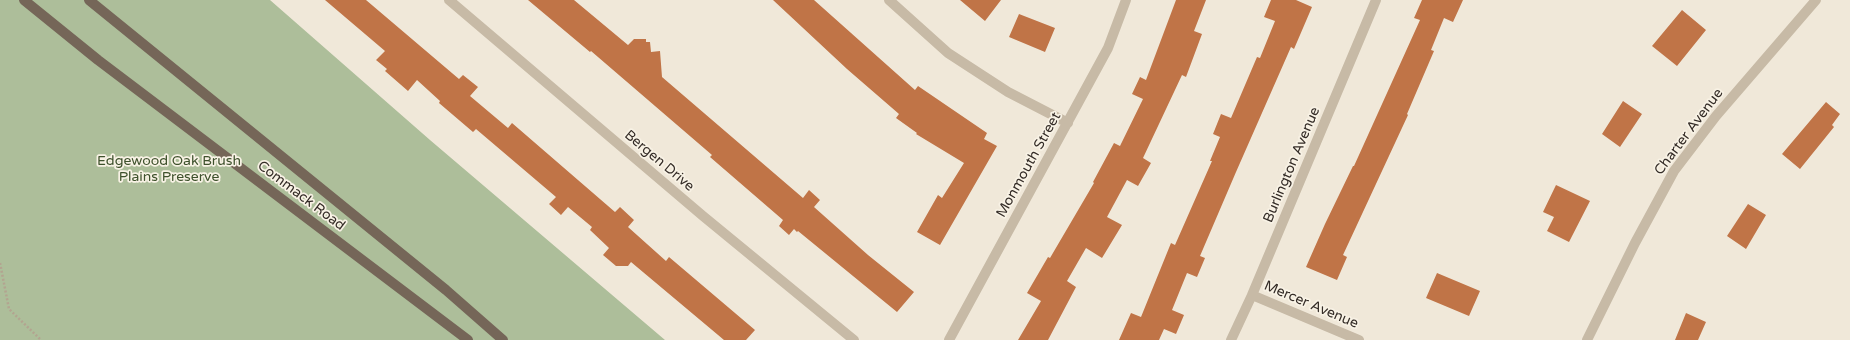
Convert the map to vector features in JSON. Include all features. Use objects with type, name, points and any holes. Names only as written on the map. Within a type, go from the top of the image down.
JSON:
[{"type":"main road","name":"Commack Road","points":[[24,0],[98,60],[468,340]]},
{"type":"main road","name":"Commack Road","points":[[89,0],[446,290],[503,340]]},
{"type":"street","name":"Bergen Drive","points":[[448,0],[703,216],[854,340]]},
{"type":"street","points":[[889,0],[948,53],[1008,92],[1068,123]]},
{"type":"street","name":"Monmouth Street","points":[[949,340],[1108,48],[1126,0]]},
{"type":"street","name":"Burlington Avenue","points":[[1231,340],[1252,295],[1376,0]]},
{"type":"street","name":"Charter Avenue","points":[[1587,340],[1635,243],[1674,171],[1716,116],[1816,0]]},
{"type":"street","name":"Mercer Avenue","points":[[1252,295],[1359,340]]},
{"type":"path","points":[[0,263],[9,309],[41,340]]},
{"type":"green space","name":"Edgewood Oak Brush Plains Preserve","points":[[0,0],[270,0],[430,140],[665,340],[0,340]]},
{"type":"building","points":[[325,0],[366,0],[459,79],[463,75],[478,87],[470,96],[508,128],[512,123],[615,212],[620,207],[634,220],[628,227],[666,261],[669,257],[755,330],[746,340],[724,340],[631,262],[628,266],[616,266],[603,255],[609,248],[590,230],[592,227],[568,207],[561,215],[549,204],[556,197],[476,129],[473,132],[439,103],[440,101],[417,80],[408,91],[385,71],[387,69],[376,60],[385,51]]},
{"type":"building","points":[[528,0],[574,0],[628,45],[634,39],[646,39],[646,42],[650,42],[651,52],[660,51],[662,77],[803,198],[809,190],[820,200],[814,207],[868,255],[914,292],[897,312],[798,231],[797,232],[794,229],[789,235],[779,226],[783,220],[710,157],[712,155],[591,51],[590,52]]},
{"type":"building","points":[[773,0],[814,0],[915,90],[918,86],[987,133],[984,139],[997,146],[940,245],[917,232],[938,195],[942,198],[964,163],[916,134],[917,133],[896,118],[899,114],[847,69]]},
{"type":"building","points":[[960,0],[1001,0],[985,21]]},
{"type":"building","points":[[1176,0],[1206,0],[1194,31],[1202,34],[1186,77],[1182,75],[1143,158],[1151,163],[1138,186],[1127,180],[1107,217],[1122,225],[1102,258],[1086,248],[1067,281],[1076,287],[1048,340],[1018,340],[1041,301],[1027,293],[1048,257],[1050,258],[1094,183],[1093,182],[1114,143],[1120,146],[1143,99],[1132,94],[1140,77],[1146,80]]},
{"type":"building","points":[[1271,0],[1296,0],[1312,7],[1294,49],[1291,47],[1200,256],[1205,258],[1197,277],[1187,273],[1172,310],[1184,315],[1176,334],[1164,329],[1159,340],[1119,340],[1131,313],[1141,317],[1171,243],[1175,245],[1212,161],[1210,161],[1220,137],[1213,134],[1221,114],[1231,118],[1257,57],[1260,58],[1275,21],[1264,17]]},
{"type":"building","points":[[1422,0],[1463,0],[1453,22],[1444,18],[1431,50],[1434,51],[1407,114],[1408,115],[1343,255],[1347,257],[1337,280],[1306,267],[1325,224],[1354,166],[1420,20],[1414,18]]},
{"type":"building","points":[[1682,10],[1706,30],[1677,66],[1652,46]]},
{"type":"building","points":[[1019,14],[1055,28],[1045,52],[1009,37]]},
{"type":"building","points":[[1623,101],[1642,114],[1620,147],[1602,134]]},
{"type":"building","points":[[1826,102],[1840,114],[1832,125],[1834,127],[1800,169],[1782,154]]},
{"type":"building","points":[[1556,185],[1590,201],[1569,242],[1547,231],[1554,217],[1543,212]]},
{"type":"building","points":[[1748,204],[1766,215],[1746,249],[1727,236]]},
{"type":"building","points":[[1437,273],[1480,291],[1469,316],[1426,298]]},
{"type":"building","points":[[1686,313],[1706,322],[1698,340],[1675,340]]}]
